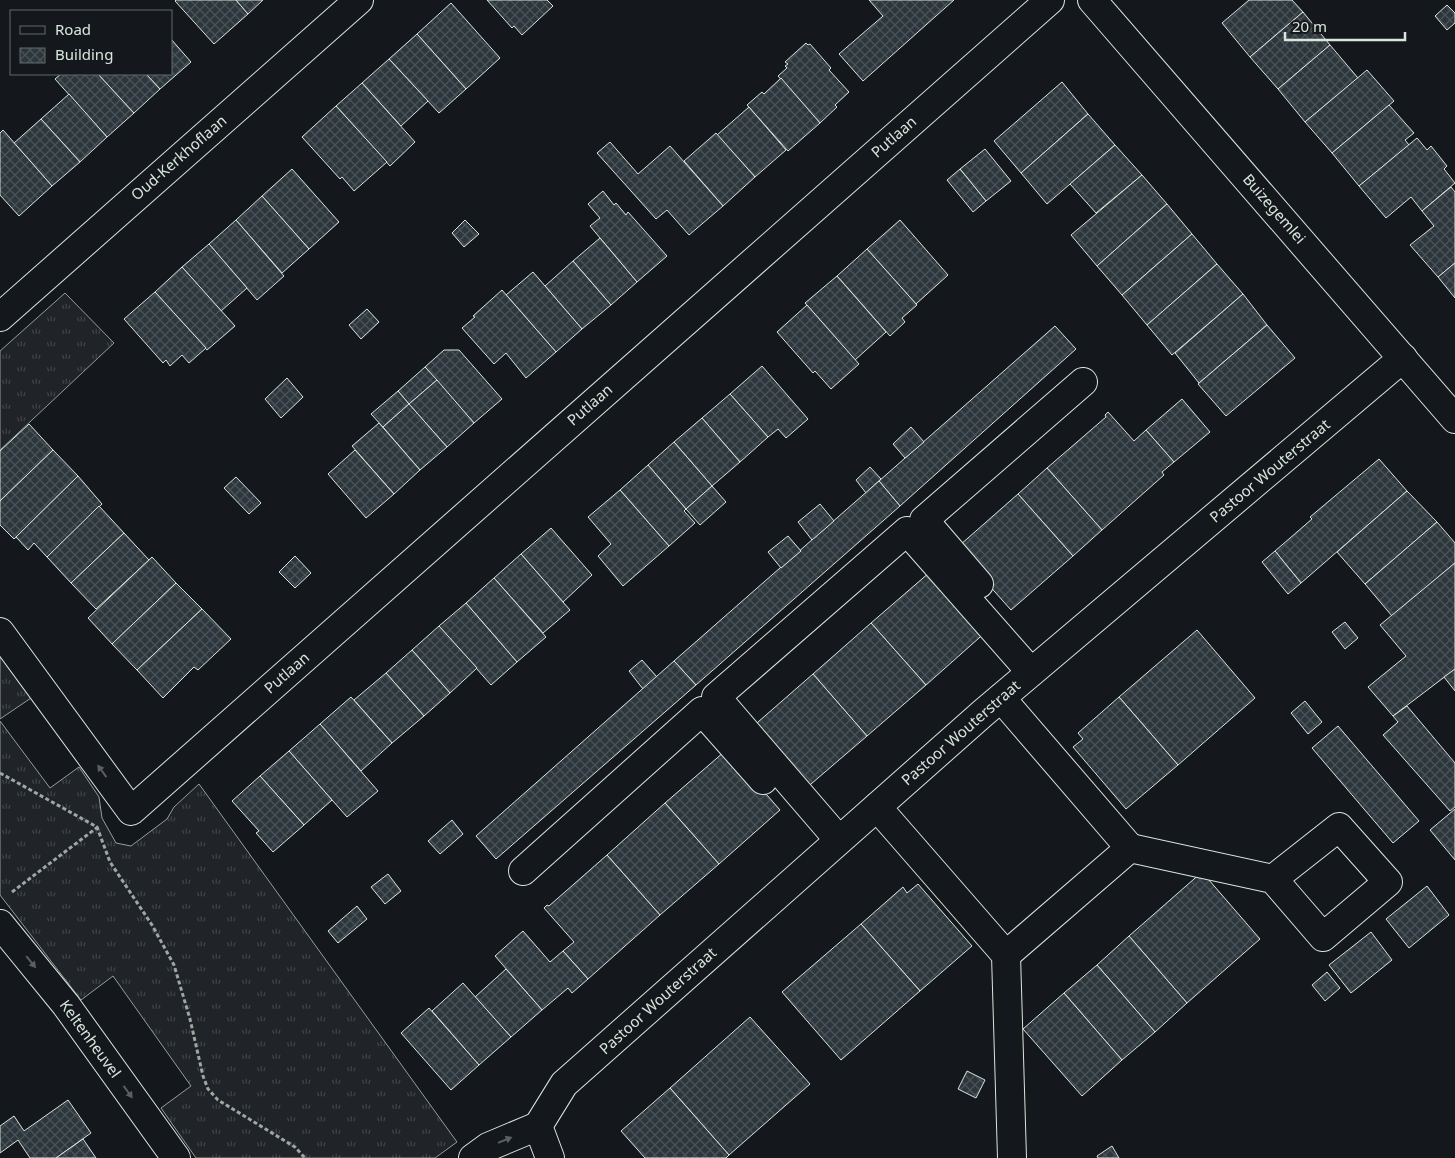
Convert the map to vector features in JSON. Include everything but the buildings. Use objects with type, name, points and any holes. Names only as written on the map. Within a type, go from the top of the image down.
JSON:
[{"type":"street","name":"Oud-Kerkhoflaan","points":[[0,317],[359,0]]},
{"type":"street","name":"Putlaan","points":[[0,632],[131,811],[1050,0]]},
{"type":"street","name":"Buizegemlei","points":[[1092,0],[1455,419]]},
{"type":"street","name":"Pastoor Wouterstraat","points":[[538,1126],[564,1084],[1001,698],[1404,358]]},
{"type":"street","points":[[1038,667],[924,520],[1083,382]]},
{"type":"street","points":[[833,846],[716,697],[906,531],[1038,667]]},
{"type":"street","points":[[1001,698],[1130,848],[1273,879]]},
{"type":"street","points":[[523,870],[702,711],[833,846]]},
{"type":"street","points":[[877,807],[1006,955],[1012,1158]]},
{"type":"street","points":[[1006,955],[1130,848]]},
{"type":"street","name":"Keltenheuvel","points":[[0,924],[66,1005],[176,1158]]},
{"type":"street","points":[[473,1158],[488,1148],[538,1126],[550,1158]]},
{"type":"path","points":[[0,773],[97,827],[110,862],[152,925],[174,965],[208,1089],[218,1100],[295,1147],[306,1158]]},
{"type":"path","points":[[8,896],[97,827]]},
{"type":"green space","points":[[65,293],[114,343],[0,450],[0,351]]},
{"type":"green space","points":[[0,655],[31,698],[0,719]]},
{"type":"green space","points":[[0,721],[50,788],[79,767],[99,797],[102,818],[116,843],[131,846],[167,819],[174,807],[199,784],[457,1142],[435,1158],[196,1158],[161,1108],[191,1086],[113,976],[81,1000],[0,895]]}]
